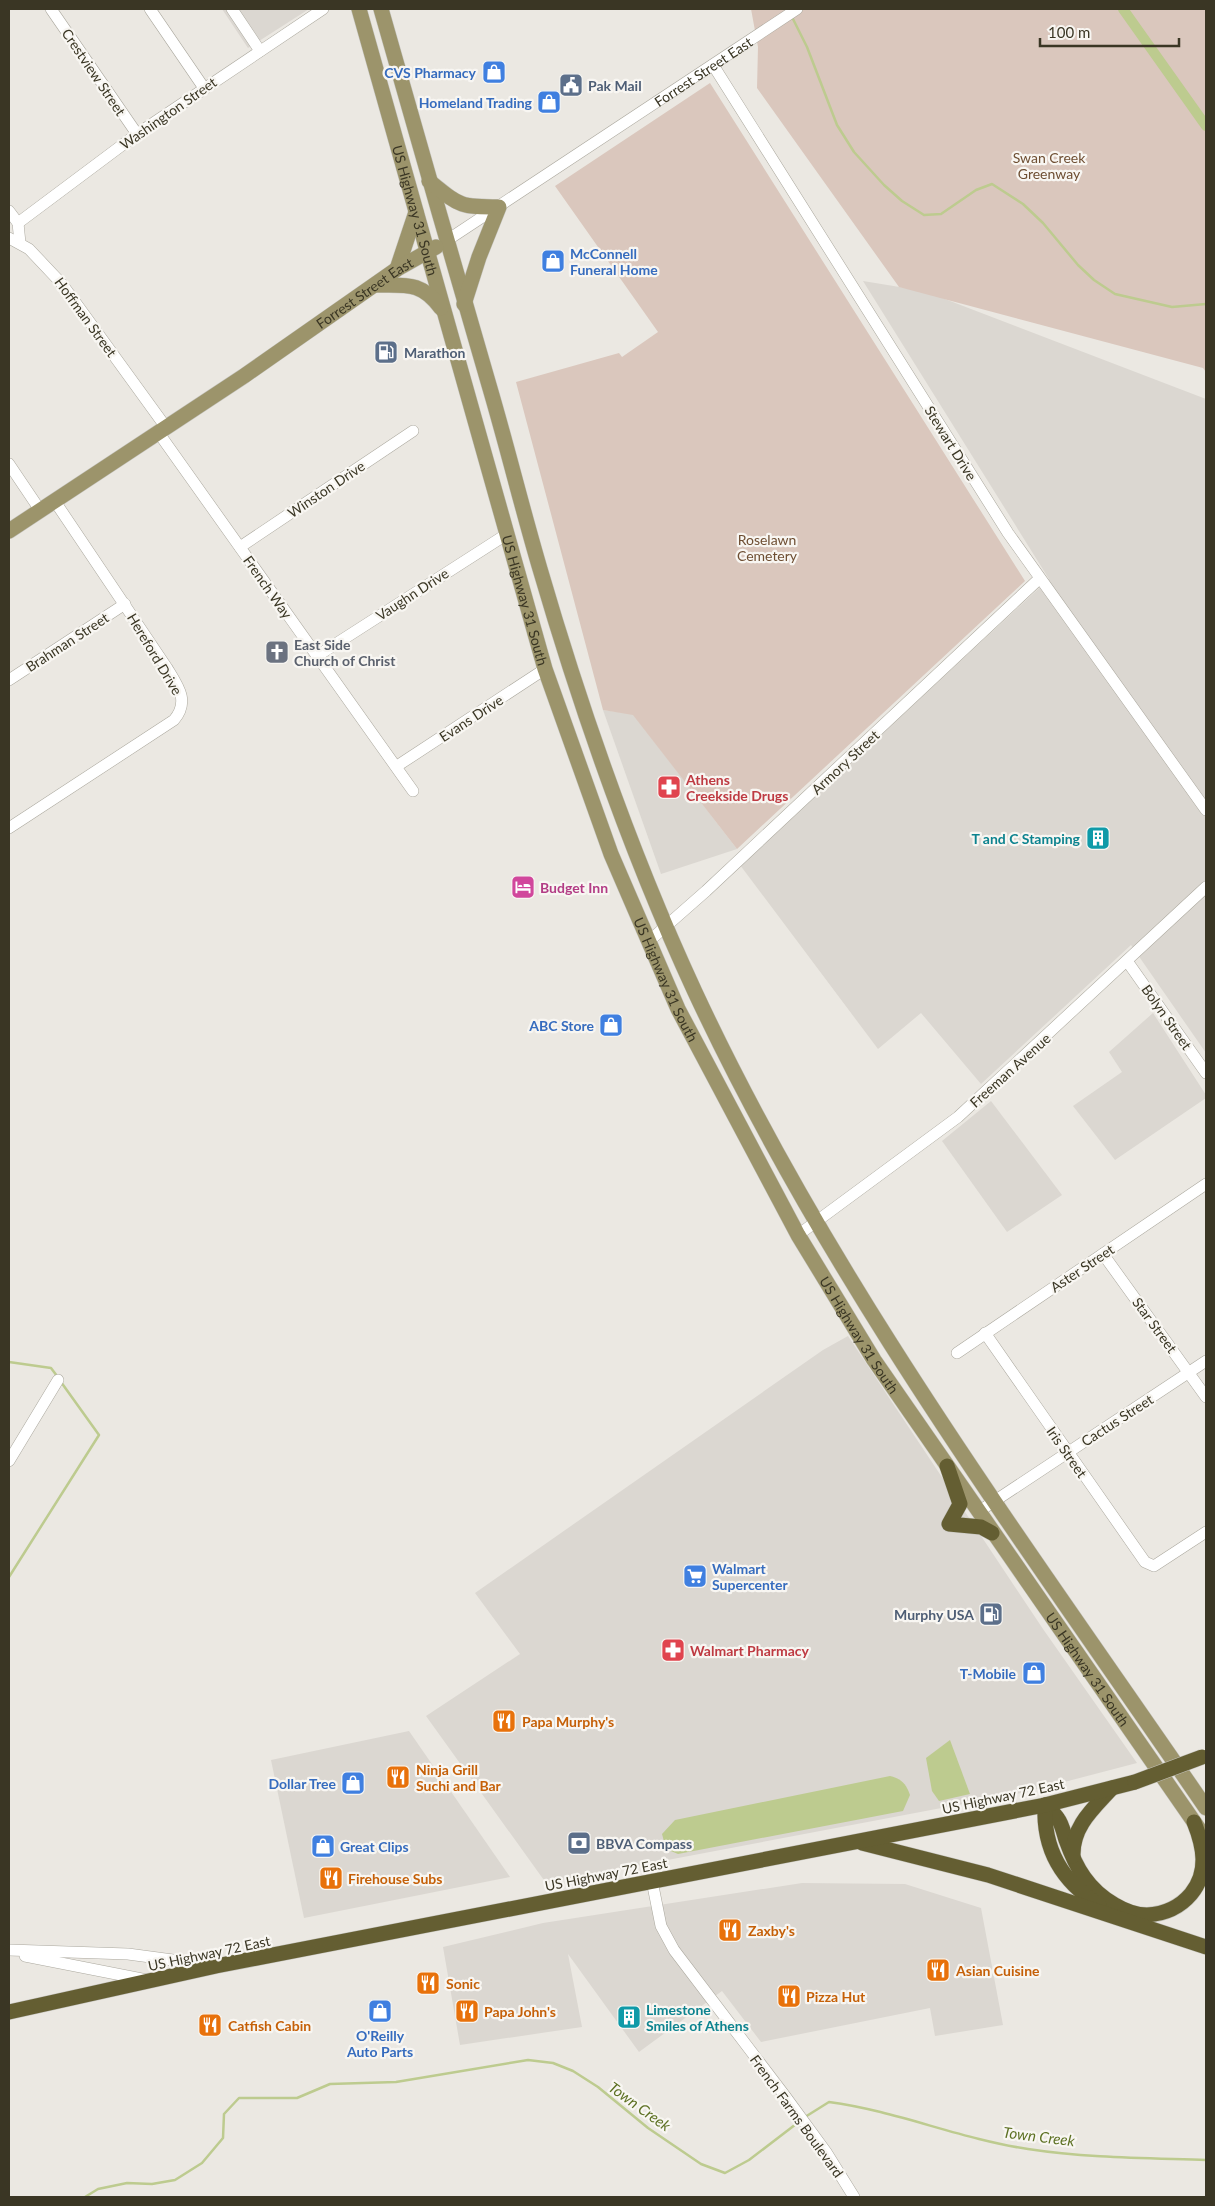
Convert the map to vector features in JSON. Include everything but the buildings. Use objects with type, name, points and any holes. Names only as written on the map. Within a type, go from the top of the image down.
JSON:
[{"type":"highway","points":[[947,1466],[960,1504],[949,1524],[980,1527],[992,1533]]},
{"type":"highway","name":"US Highway 72 East","points":[[9,2012],[216,1966],[1045,1805],[1135,1782],[1204,1756]]},
{"type":"highway","points":[[1074,1862],[1074,1840],[1080,1826],[1112,1788]]},
{"type":"highway","points":[[1045,1805],[1059,1820],[1074,1862],[1091,1887],[1107,1901],[1138,1914],[1162,1913],[1184,1901],[1199,1880],[1203,1864],[1203,1846],[1194,1822]]},
{"type":"highway","points":[[1045,1805],[1044,1820],[1048,1844],[1061,1872],[1083,1894],[1114,1915]]},
{"type":"highway","points":[[856,1842],[954,1866],[1114,1915],[1206,1947]]},
{"type":"main road","name":"US Highway 31 South","points":[[359,9],[545,669],[585,787],[648,942],[678,1009],[798,1235],[874,1360],[1206,1840]]},
{"type":"main road","name":"US Highway 31 South","points":[[381,9],[540,568],[587,720],[614,799],[665,925],[701,1003],[815,1222],[916,1382],[995,1501],[1206,1808]]},
{"type":"main road","points":[[430,181],[457,203],[468,207],[499,207],[478,257],[464,304]]},
{"type":"main road","points":[[397,269],[416,210]]},
{"type":"main road","name":"Forrest Street East","points":[[9,531],[244,376],[377,285],[397,269],[446,241]]},
{"type":"main road","points":[[377,285],[409,285],[421,288],[432,296],[443,311]]},
{"type":"street","name":"Crestview Street","points":[[51,9],[137,134]]},
{"type":"street","points":[[150,9],[204,88]]},
{"type":"street","points":[[232,9],[260,51]]},
{"type":"street","name":"Washington Street","points":[[18,223],[137,134],[323,9]]},
{"type":"street","name":"Forrest Street East","points":[[446,241],[797,9]]},
{"type":"street","name":"Stewart Drive","points":[[713,65],[1003,525],[1039,579],[1206,810]]},
{"type":"street","points":[[9,211],[18,223],[20,243]]},
{"type":"street","name":"Hoffman Street","points":[[9,238],[20,243],[44,262],[62,284],[162,429]]},
{"type":"street","name":"French Way","points":[[162,429],[240,546],[413,791]]},
{"type":"street","name":"Winston Drive","points":[[240,546],[413,431]]},
{"type":"street","points":[[9,464],[40,510]]},
{"type":"street","name":"Hereford Drive","points":[[9,828],[174,720],[181,712],[183,700],[180,689],[54,500]]},
{"type":"street","name":"Vaughn Drive","points":[[317,656],[507,534]]},
{"type":"street","name":"Armory Street","points":[[648,942],[665,925],[706,891],[1039,579]]},
{"type":"street","name":"Brahman Street","points":[[9,680],[125,604]]},
{"type":"street","name":"Evans Drive","points":[[397,766],[545,669]]},
{"type":"street","name":"Freeman Avenue","points":[[798,1235],[958,1117],[1206,887]]},
{"type":"street","name":"Bolyn Street","points":[[1127,962],[1206,1073]]},
{"type":"street","name":"Aster Street","points":[[957,1353],[1206,1184]]},
{"type":"street","name":"Star Street","points":[[1103,1254],[1206,1397]]},
{"type":"street","name":"Iris Street","points":[[984,1333],[1145,1562],[1154,1566],[1206,1532]]},
{"type":"street","name":"Cactus Street","points":[[978,1512],[1206,1361]]},
{"type":"street","points":[[9,1461],[58,1380]]},
{"type":"street","points":[[9,1436],[19,1443]]},
{"type":"street","name":"French Farms Boulevard","points":[[652,1881],[661,1926],[674,1950],[826,2152],[854,2197]]},
{"type":"street","points":[[9,1951],[128,1954],[216,1966]]},
{"type":"street","points":[[9,1951],[152,1981]]},
{"type":"shaded area","points":[[222,9],[309,9],[248,48]]},
{"type":"shaded area","points":[[863,281],[924,291],[1206,399],[1206,1053],[1131,945],[981,1084],[921,1013],[878,1049],[740,865],[1049,579]]},
{"type":"shaded area","points":[[603,710],[633,714],[737,849],[661,874]]},
{"type":"shaded area","points":[[1153,1013],[1206,1095],[1206,1098],[1115,1160],[1073,1106],[1122,1072],[1109,1052]]},
{"type":"shaded area","points":[[991,1101],[1062,1195],[1007,1232],[942,1141]]},
{"type":"shaded area","points":[[848,1336],[1043,1629],[1137,1763],[1026,1792],[546,1883],[426,1716],[520,1654],[475,1593],[823,1350]]},
{"type":"shaded area","points":[[409,1731],[510,1877],[304,1918],[271,1760]]},
{"type":"shaded area","points":[[950,1740],[970,1794],[939,1801],[932,1791],[926,1758]]},
{"type":"shaded area","points":[[890,1776],[903,1782],[910,1795],[903,1811],[678,1854],[666,1849],[662,1834],[675,1820]]},
{"type":"shaded area","points":[[802,1883],[905,1884],[981,1908],[1003,2025],[935,2036],[930,2008],[761,2042],[722,1991],[639,2052],[568,1954],[582,2027],[460,2045],[443,1947],[543,1923]]},
{"type":"green space","name":"Swan Creek Greenway","points":[[751,9],[1206,9],[1206,372],[1203,368],[899,287],[757,88],[758,47]]},
{"type":"green space","name":"Roselawn Cemetery","points":[[710,83],[1025,581],[737,849],[633,715],[603,710],[516,382],[619,353],[622,357],[658,332],[555,186]]},
{"type":"waterway","points":[[1123,9],[1206,126]]},
{"type":"waterway","points":[[792,17],[807,47],[837,125],[854,152],[884,185],[902,201],[924,215],[941,214],[976,190],[992,184],[1023,204],[1043,223],[1078,265],[1094,280],[1115,294],[1172,307],[1206,304]]},
{"type":"waterway","points":[[9,1362],[51,1368],[57,1376]]},
{"type":"waterway","points":[[9,1577],[99,1435],[61,1382]]},
{"type":"waterway","name":"Town Creek","points":[[85,2197],[98,2189],[127,2183],[152,2184],[175,2180],[202,2163],[223,2138],[224,2114],[239,2098],[297,2098],[330,2084],[396,2082],[528,2060],[553,2063],[573,2071],[598,2087],[648,2128],[701,2164],[725,2173],[749,2160],[800,2121]]},
{"type":"waterway","name":"Town Creek","points":[[805,2117],[829,2102],[854,2106],[978,2139],[1028,2149],[1094,2156],[1206,2160]]},
{"type":"place","name":"CVS Pharmacy","points":[[494,72]]},
{"type":"place","name":"Pak Mail","points":[[571,85]]},
{"type":"place","name":"Homeland Trading","points":[[549,102]]},
{"type":"place","name":"McConnell Funeral Home","points":[[553,261]]},
{"type":"place","name":"Marathon","points":[[386,352]]},
{"type":"place","name":"East Side Church of Christ","points":[[277,652]]},
{"type":"place","name":"Athens Creekside Drugs","points":[[669,787]]},
{"type":"place","name":"T and C Stamping","points":[[1098,838]]},
{"type":"place","name":"Budget Inn","points":[[523,887]]},
{"type":"place","name":"ABC Store","points":[[611,1025]]},
{"type":"place","name":"Walmart Supercenter","points":[[695,1576]]},
{"type":"place","name":"Murphy USA","points":[[991,1614]]},
{"type":"place","name":"Walmart Pharmacy","points":[[673,1650]]},
{"type":"place","name":"T-Mobile","points":[[1034,1673]]},
{"type":"place","name":"Papa Murphy's","points":[[504,1721]]},
{"type":"place","name":"Ninja Grill Suchi and Bar","points":[[398,1777]]},
{"type":"place","name":"Dollar Tree","points":[[353,1783]]},
{"type":"place","name":"BBVA Compass","points":[[579,1843]]},
{"type":"place","name":"Great Clips","points":[[323,1846]]},
{"type":"place","name":"Firehouse Subs","points":[[331,1878]]},
{"type":"place","name":"Zaxby's","points":[[730,1930]]},
{"type":"place","name":"Asian Cuisine","points":[[938,1970]]},
{"type":"place","name":"Sonic","points":[[428,1983]]},
{"type":"place","name":"Pizza Hut","points":[[789,1996]]},
{"type":"place","name":"O'Reilly Auto Parts","points":[[380,2011]]},
{"type":"place","name":"Papa John's","points":[[467,2011]]},
{"type":"place","name":"Limestone Smiles of Athens","points":[[629,2017]]},
{"type":"place","name":"Catfish Cabin","points":[[210,2025]]}]
